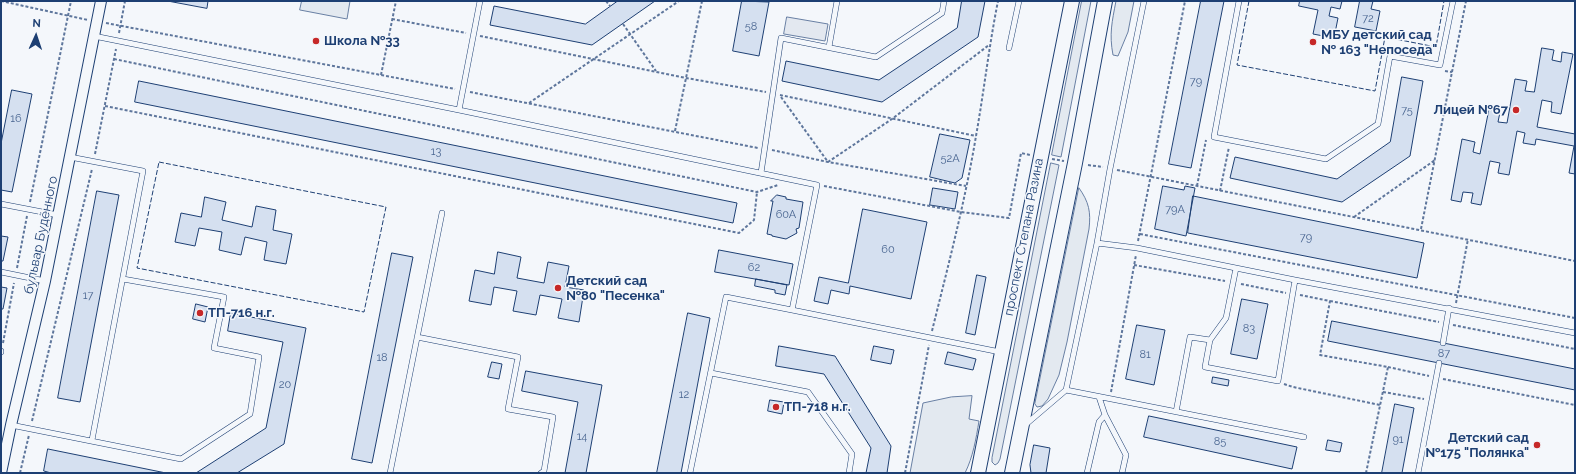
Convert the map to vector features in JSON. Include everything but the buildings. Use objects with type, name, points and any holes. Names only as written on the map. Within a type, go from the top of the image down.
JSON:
[{"type":"main road","name":"проспект Степана Разина","points":[[978,473],[1072,1]]},
{"type":"main road","points":[[1012,473],[1075,163],[1105,1]]},
{"type":"street","name":"бульвар Будённого","points":[[1,473],[45,281],[101,1]]},
{"type":"lane","points":[[460,110],[480,1]]},
{"type":"lane","points":[[829,47],[838,1]]},
{"type":"lane","points":[[761,172],[781,38],[876,57],[942,13],[944,1]]},
{"type":"lane","points":[[1009,48],[1019,1]]},
{"type":"lane","points":[[1021,428],[1066,390],[1097,243],[1110,169],[1144,1]]},
{"type":"lane","points":[[1239,1],[1214,137],[1326,159],[1378,124],[1390,56],[1440,65],[1453,1]]},
{"type":"lane","points":[[94,36],[761,172],[817,185],[792,310]]},
{"type":"lane","points":[[70,157],[143,171],[92,440]]},
{"type":"lane","points":[[1,204],[58,215]]},
{"type":"lane","points":[[390,473],[442,214]]},
{"type":"lane","points":[[1097,243],[1137,248],[1295,280],[1575,333]]},
{"type":"lane","points":[[1236,268],[1226,318],[1210,340],[1205,367],[1278,381],[1295,280]]},
{"type":"lane","points":[[1,272],[45,281]]},
{"type":"lane","points":[[11,425],[181,459],[250,414],[259,357],[214,348],[224,298],[123,279]]},
{"type":"lane","points":[[690,473],[726,297],[1001,352]]},
{"type":"lane","points":[[1443,343],[1452,309]]},
{"type":"lane","points":[[417,337],[518,357],[508,409],[553,417],[544,471],[542,473]]},
{"type":"lane","points":[[1176,412],[1190,337],[1210,340]]},
{"type":"lane","points":[[1418,473],[1439,363]]},
{"type":"lane","points":[[711,373],[808,392],[852,454],[849,473]]},
{"type":"lane","points":[[1066,390],[1304,437]]},
{"type":"lane","points":[[1099,397],[1105,415],[1126,455],[1122,473]]},
{"type":"lane","points":[[1087,473],[1099,422],[1105,415]]},
{"type":"path","points":[[1,1],[68,16],[675,131],[828,162],[966,186]]},
{"type":"path","points":[[29,209],[71,1]]},
{"type":"path","points":[[20,473],[93,161],[125,1]]},
{"type":"path","points":[[381,75],[396,1]]},
{"type":"path","points":[[606,1],[610,6]]},
{"type":"path","points":[[529,103],[679,1]]},
{"type":"path","points":[[675,131],[702,1]]},
{"type":"path","points":[[905,473],[930,337],[961,212],[976,136],[989,45],[998,1]]},
{"type":"path","points":[[1109,399],[1150,177],[1185,1]]},
{"type":"path","points":[[1421,230],[1466,1]]},
{"type":"path","points":[[392,19],[686,78],[773,93]]},
{"type":"path","points":[[622,24],[656,72]]},
{"type":"path","points":[[828,162],[892,119],[989,45]]},
{"type":"path","points":[[114,60],[757,192],[785,184]]},
{"type":"path","points":[[1445,71],[1452,72]]},
{"type":"path","points":[[828,162],[779,94],[976,136]]},
{"type":"path","points":[[105,106],[739,233],[754,220],[757,192]]},
{"type":"path","points":[[1220,191],[1229,144]]},
{"type":"path","points":[[817,185],[961,212],[1009,218],[1021,153],[1110,169],[1575,261]]},
{"type":"path","points":[[1354,217],[1435,160]]},
{"type":"path","points":[[1140,234],[1575,318]]},
{"type":"path","points":[[1452,325],[1452,309],[1458,295],[1468,239]]},
{"type":"path","points":[[1134,264],[1330,301],[1320,355],[1575,405]]},
{"type":"path","points":[[1366,473],[1388,368]]},
{"type":"path","points":[[1278,381],[1292,387],[1380,405]]},
{"type":"path","points":[[1383,392],[1426,399]]},
{"type":"shaded area","points":[[302,1],[350,1],[347,19],[300,10]]},
{"type":"shaded area","points":[[1082,1],[1091,1],[1061,157],[1052,155]]},
{"type":"shaded area","points":[[1116,1],[1134,1],[1128,32],[1118,56],[1113,55],[1111,41],[1112,22]]},
{"type":"shaded area","points":[[787,17],[828,24],[825,41],[784,34]]},
{"type":"shaded area","points":[[1051,163],[1059,165],[1000,459],[995,465],[992,462],[992,458]]},
{"type":"shaded area","points":[[1079,188],[1088,207],[1090,217],[1089,229],[1059,375],[1048,399],[1042,406],[1037,407],[1035,404]]},
{"type":"shaded area","points":[[972,396],[969,419],[979,421],[972,454],[965,473],[910,473],[923,403],[951,397]]},
{"type":"fence","points":[[1249,1],[1237,65],[1375,91],[1385,37],[1436,47],[1444,1]]},
{"type":"fence","points":[[159,162],[386,207],[364,312],[137,268],[159,162]]},
{"type":"place","name":"Школа №33","points":[[316,41]]},
{"type":"place","name":"МБУ детский сад № 163 \"Непоседа\"","points":[[1313,42]]},
{"type":"place","name":"Лицей №67","points":[[1516,110]]},
{"type":"place","name":"Детский сад №80 \"Песенка\"","points":[[558,288]]},
{"type":"place","name":"ТП-716 н.г.","points":[[200,313]]},
{"type":"place","name":"ТП-718 н.г.","points":[[776,407]]},
{"type":"place","name":"Детский сад №175 \"Полянка\"","points":[[1537,445]]}]
